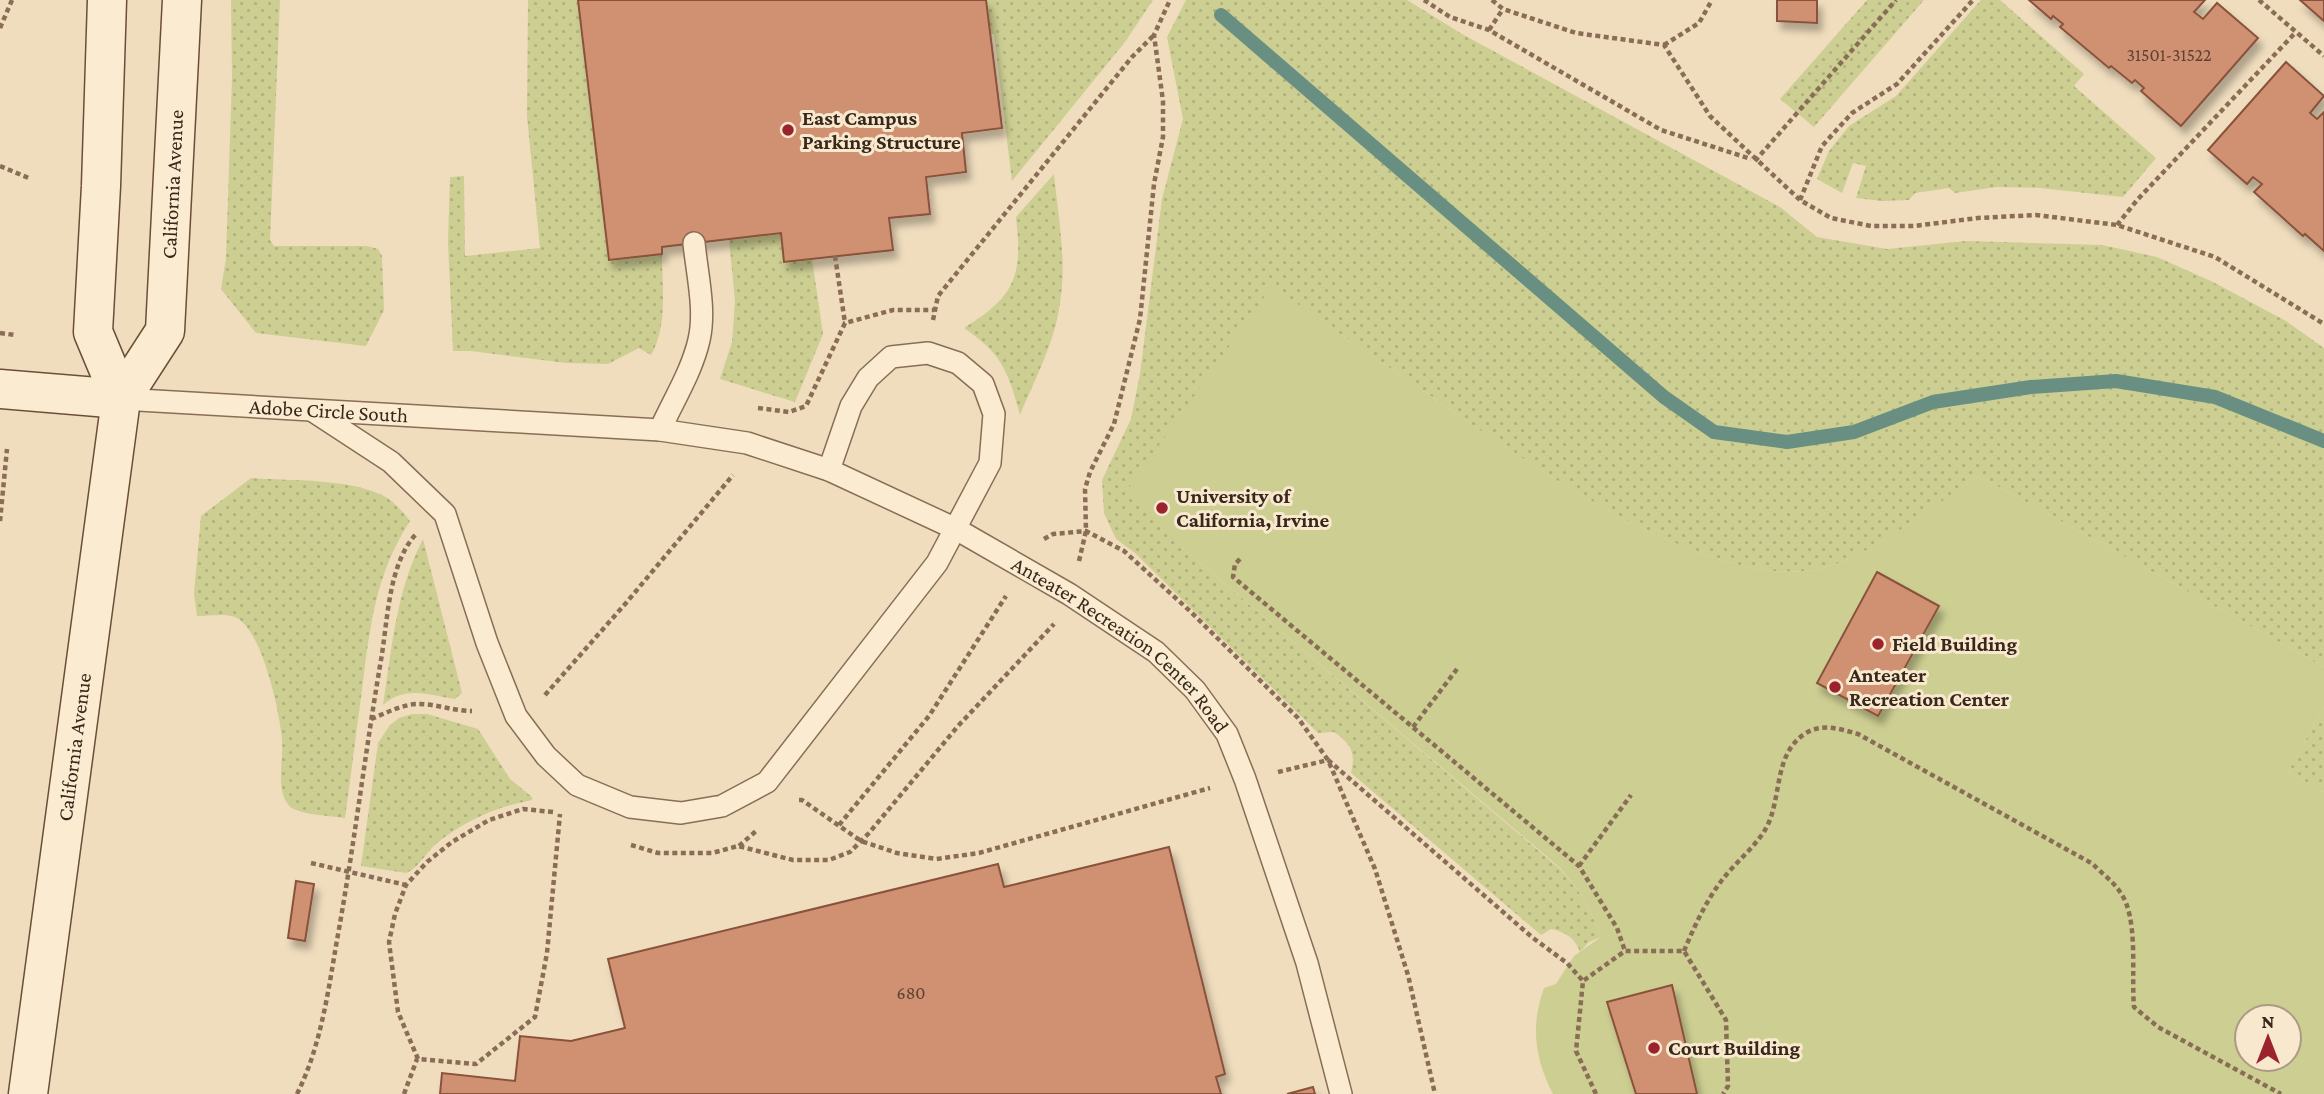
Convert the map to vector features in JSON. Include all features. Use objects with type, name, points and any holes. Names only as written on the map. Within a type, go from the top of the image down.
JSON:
[{"type":"main road","points":[[107,0],[93,332],[121,399]]},
{"type":"main road","name":"California Avenue","points":[[28,1094],[121,399],[165,331],[181,0]]},
{"type":"main road","name":"Adobe Circle South","points":[[0,388],[121,399]]},
{"type":"lane","points":[[660,430],[699,340],[701,310],[694,243]]},
{"type":"lane","points":[[311,410],[391,462],[445,514],[487,643],[516,716],[546,756],[578,785],[630,807],[681,813],[722,806],[767,782],[937,563],[990,463],[994,414],[983,384],[958,363],[929,353],[891,357],[868,378],[852,406],[829,470]]},
{"type":"lane","name":"Adobe Circle South","points":[[121,399],[660,430]]},
{"type":"lane","name":"Anteater Recreation Center Road","points":[[660,430],[747,443],[829,470],[956,529],[1069,594],[1156,652],[1195,690],[1227,734],[1245,779],[1307,963],[1341,1094]]},
{"type":"path","points":[[0,28],[12,0]]},
{"type":"path","points":[[929,353],[938,296],[1132,57],[1154,35],[1170,0]]},
{"type":"path","points":[[1424,0],[1450,17],[1489,30],[1661,130],[1755,161]]},
{"type":"path","points":[[1492,0],[1503,9],[1576,33],[1664,45],[1699,23],[1712,0]]},
{"type":"path","points":[[1755,161],[1896,0]]},
{"type":"path","points":[[1800,201],[1822,146],[1852,113],[1897,84],[1973,0]]},
{"type":"path","points":[[2259,0],[2324,56]]},
{"type":"path","points":[[1489,30],[1503,9]]},
{"type":"path","points":[[2117,225],[2138,199],[2296,32]]},
{"type":"path","points":[[757,830],[738,846],[793,860],[829,860],[849,852],[958,726],[1053,626],[1069,594],[1086,531],[1085,489],[1090,472],[1114,424],[1140,319],[1154,184],[1163,137],[1163,101],[1154,35]]},
{"type":"path","points":[[1664,45],[1710,116],[1800,201],[1831,218],[1871,226],[1914,226],[1978,218],[2036,215],[2117,225],[2214,257],[2324,324]]},
{"type":"path","points":[[0,166],[31,179]]},
{"type":"path","points":[[835,256],[845,323]]},
{"type":"path","points":[[0,333],[15,335]]},
{"type":"path","points":[[516,716],[542,699],[739,467],[758,406]]},
{"type":"path","points":[[0,453],[6,449],[0,521]]},
{"type":"path","points":[[298,1094],[318,1042],[350,871],[371,719],[395,578],[406,545],[424,526]]},
{"type":"path","points":[[839,825],[929,716],[1011,589],[1030,545],[1053,534],[1086,531],[1124,551],[1191,612],[1298,719],[1328,760],[1533,938],[1567,963],[1583,981],[1576,1051],[1596,1094]]},
{"type":"path","points":[[1240,559],[1235,564],[1233,577],[1579,866],[1617,928],[1625,951]]},
{"type":"path","points":[[1413,727],[1457,669]]},
{"type":"path","points":[[371,719],[400,707],[418,704],[472,711]]},
{"type":"path","points":[[1684,951],[1721,881],[1764,831],[1775,806],[1781,768],[1791,747],[1807,733],[1830,726],[1858,734],[2092,864],[2122,893],[2133,928],[2134,1007],[2158,1027],[2281,1094]]},
{"type":"path","points":[[1291,768],[1328,760]]},
{"type":"path","points":[[1328,760],[1375,869],[1408,975],[1435,1094]]},
{"type":"path","points":[[792,801],[802,800],[861,841],[897,853],[936,859],[979,853],[1221,786]]},
{"type":"path","points":[[1579,866],[1630,795]]},
{"type":"path","points":[[404,1094],[418,1059],[398,1012],[389,942],[395,914],[406,886],[427,862],[452,842],[489,820],[523,809],[560,813],[547,953],[535,1017],[476,1064],[418,1059]]},
{"type":"path","points":[[311,863],[406,886]]},
{"type":"path","points":[[1583,981],[1625,951],[1684,951]]},
{"type":"path","points":[[1684,951],[1727,1020],[1728,1086],[1723,1094]]},
{"type":"green space","points":[[231,0],[280,0],[270,240],[274,246],[367,246],[378,249],[382,256],[384,310],[366,346],[256,333],[221,289],[226,258],[232,78]]},
{"type":"green space","points":[[528,0],[578,0],[609,259],[662,254],[662,319],[651,355],[639,348],[608,364],[566,363],[453,351],[448,242],[450,177],[464,176],[465,256],[540,248],[527,116]]},
{"type":"green space","points":[[986,0],[1153,0],[1125,42],[1012,181],[994,34],[990,34]]},
{"type":"green space","points":[[1186,0],[1407,0],[1462,34],[1780,207],[1817,237],[1887,249],[1966,241],[2102,245],[2157,257],[2211,281],[2286,321],[2324,348],[2324,667],[1979,476],[1880,543],[1838,563],[1819,569],[1773,571],[1722,560],[1668,540],[1613,513],[1560,482],[1272,287],[1177,543],[1559,868],[1584,900],[1601,937],[1589,942],[1580,952],[1573,939],[1561,932],[1551,929],[1541,935],[1351,773],[1353,759],[1351,749],[1345,741],[1334,732],[1318,733],[1135,553],[1116,539],[1104,513],[1102,480],[1131,419],[1140,374],[1162,199],[1183,119],[1167,37]]},
{"type":"green space","points":[[1867,0],[1924,0],[1814,127],[1780,99]]},
{"type":"green space","points":[[1981,0],[2000,0],[2084,74],[2074,86],[2156,158],[2123,197],[2040,188],[1997,187],[1955,193],[1949,188],[1915,193],[1909,200],[1882,201],[1856,198],[1866,166],[1853,163],[1842,193],[1817,179],[1829,151],[1849,126],[1896,96]]},
{"type":"green space","points":[[1054,174],[1062,255],[1060,303],[1049,346],[1020,415],[1012,386],[1002,365],[987,346],[964,328],[995,306],[1005,295],[1016,270],[1016,217]]},
{"type":"green space","points":[[781,233],[784,262],[812,259],[823,334],[795,402],[720,379],[732,342],[735,301],[729,239]]},
{"type":"green space","name":"Anteater Recreation Center","points":[[1272,286],[1463,419],[1560,482],[1613,513],[1668,540],[1722,560],[1773,571],[1819,569],[1838,563],[1880,543],[1979,476],[2324,667],[2324,707],[2288,772],[2324,792],[2324,1094],[1553,1094],[1542,1068],[1537,1042],[1537,1016],[1544,988],[1556,984],[1574,956],[1601,937],[1579,891],[1559,867],[1177,543],[1128,489]]},
{"type":"green space","points":[[251,478],[335,483],[368,490],[390,500],[410,521],[389,561],[376,602],[345,818],[303,812],[292,808],[286,802],[281,786],[282,740],[278,711],[268,672],[253,637],[245,624],[235,617],[197,616],[194,593],[201,516]]},
{"type":"green space","points":[[423,539],[462,693],[455,699],[409,693],[383,705],[401,599]]},
{"type":"green space","points":[[2324,707],[2324,792],[2288,772]]},
{"type":"green space","points":[[412,714],[427,714],[478,729],[510,779],[532,797],[532,800],[506,806],[470,821],[437,843],[406,873],[361,866],[378,743],[390,725],[399,718]]},
{"type":"building","name":"East Campus Parking Structure","points":[[578,0],[986,0],[1002,128],[962,133],[966,172],[926,177],[930,214],[889,218],[893,250],[784,262],[781,233],[662,247],[662,254],[609,260]]},
{"type":"building","points":[[1777,0],[1817,0],[1817,23],[1777,21]]},
{"type":"building","points":[[2029,0],[2205,0],[2194,12],[2203,19],[2217,3],[2258,38],[2181,126],[2141,91],[2144,88],[2135,80],[2132,83],[2111,66],[2109,68],[2060,27],[2063,24],[2053,16],[2051,19]]},
{"type":"building","points":[[2300,0],[2324,0],[2324,21]]},
{"type":"building","points":[[2286,62],[2324,96],[2310,113],[2317,119],[2324,112],[2324,251],[2254,192],[2262,184],[2253,177],[2247,184],[2208,150]]},
{"type":"building","name":"Field Building","points":[[1877,572],[1939,606],[1878,716],[1817,683]]},
{"type":"building","points":[[1169,847],[1225,1074],[1216,1077],[1221,1094],[440,1094],[442,1073],[515,1081],[520,1036],[571,1041],[625,1028],[608,959],[998,864],[1004,887]]},
{"type":"building","points":[[296,881],[314,884],[305,941],[288,938]]},
{"type":"building","name":"Court Building","points":[[1672,985],[1697,1094],[1636,1094],[1607,1002]]},
{"type":"building","points":[[1313,1087],[1315,1094],[1287,1094]]},
{"type":"waterway","points":[[1221,15],[1664,397],[1714,432],[1787,442],[1854,432],[1933,402],[2031,387],[2116,381],[2215,397],[2324,441]]},
{"type":"place","name":"East Campus Parking Structure","points":[[788,130]]},
{"type":"place","name":"University of California, Irvine","points":[[1162,508]]},
{"type":"place","name":"Field Building","points":[[1878,644]]},
{"type":"place","name":"Anteater Recreation Center","points":[[1835,687]]},
{"type":"place","name":"Court Building","points":[[1654,1048]]}]
